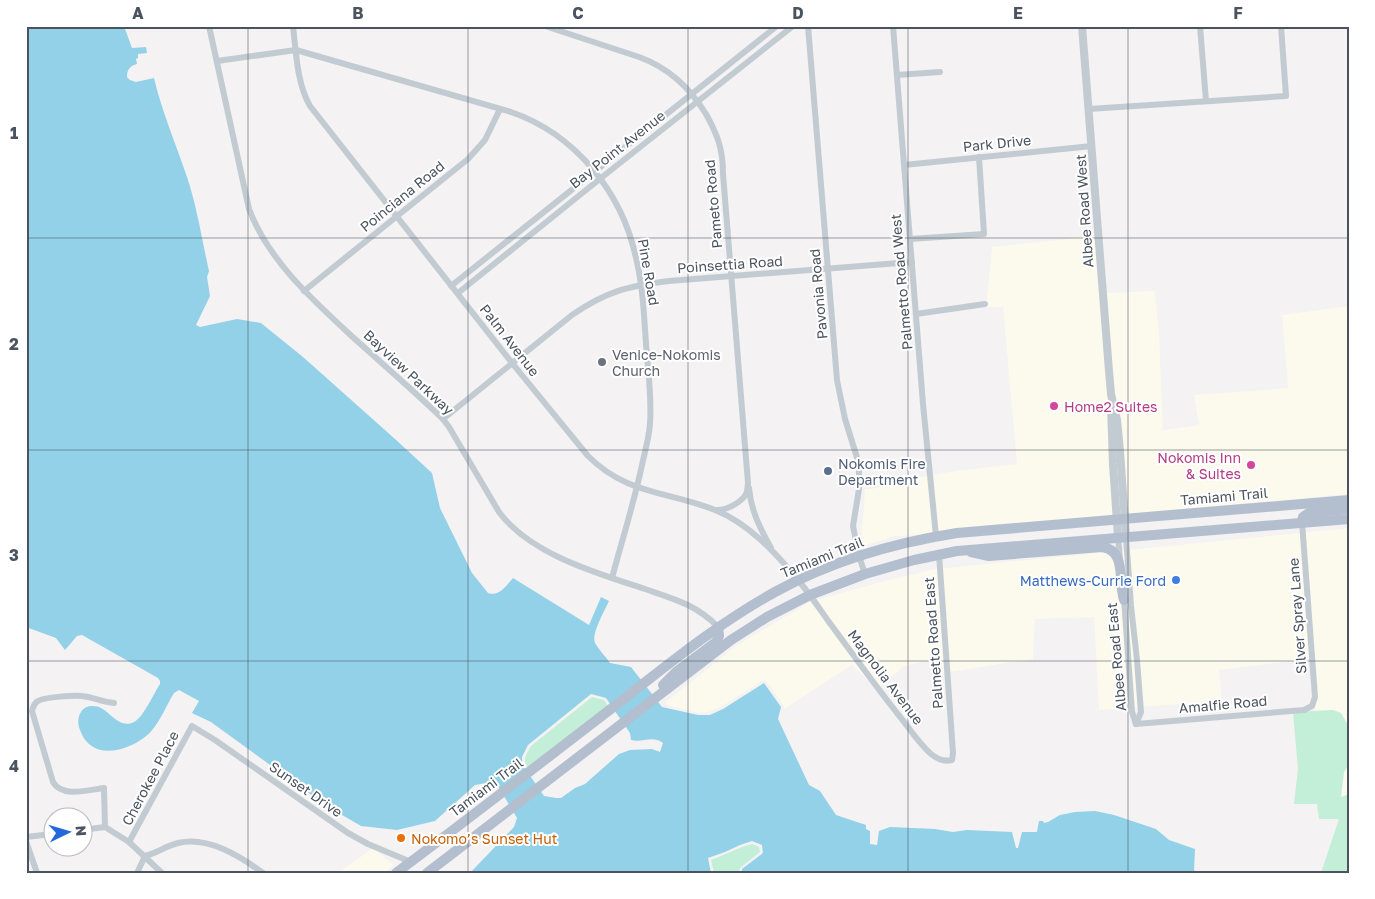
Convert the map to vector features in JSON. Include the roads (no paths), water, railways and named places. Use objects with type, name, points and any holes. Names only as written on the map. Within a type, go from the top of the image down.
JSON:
[{"type":"main road","name":"Tamiami Trail","points":[[396,873],[410,867],[496,797],[718,627],[798,580],[859,556],[889,546],[974,530],[1349,500]]},
{"type":"main road","points":[[1302,522],[1303,517],[1309,513],[1349,509]]},
{"type":"main road","points":[[427,873],[656,697],[748,629],[810,595],[866,574],[939,554],[963,550],[1349,519]]},
{"type":"main road","points":[[963,550],[989,556],[1107,547],[1114,552],[1119,560],[1124,600]]},
{"type":"main road","points":[[656,697],[671,677],[716,642],[719,636],[718,627]]},
{"type":"street","name":"Bayview Parkway","points":[[209,26],[246,197],[253,219],[271,250],[304,290],[443,419],[499,512],[527,540],[544,550],[612,578],[688,604],[706,615],[718,627]]},
{"type":"street","name":"Palm Avenue","points":[[293,26],[303,87],[310,106],[512,363],[594,462],[617,479],[637,488],[715,510],[747,529],[773,551],[798,580]]},
{"type":"street","name":"Pameto Road","points":[[545,26],[652,62],[675,76],[692,94],[713,127],[721,151],[748,484],[754,513],[773,551]]},
{"type":"street","name":"Bay Point Avenue","points":[[451,286],[777,26]]},
{"type":"street","name":"Bay Point Avenue","points":[[458,293],[793,26]]},
{"type":"street","name":"Pavonia Road","points":[[808,26],[839,392],[859,464],[859,489],[853,526],[859,556],[866,574]]},
{"type":"street","name":"Palmetto Road West","points":[[893,26],[936,536]]},
{"type":"street","name":"Albee Road West","points":[[1082,26],[1111,394],[1119,435],[1121,518]]},
{"type":"street","points":[[1200,26],[1206,101]]},
{"type":"street","points":[[1089,109],[1286,96],[1281,26]]},
{"type":"street","name":"Pine Road","points":[[217,61],[296,50],[500,109],[530,119],[552,131],[573,148],[601,178],[628,228],[636,257],[641,284],[650,399],[650,423],[637,488],[612,578]]},
{"type":"street","points":[[897,75],[940,72]]},
{"type":"street","name":"Poinciana Road","points":[[304,290],[474,153],[485,140],[500,109]]},
{"type":"street","name":"Park Drive","points":[[904,165],[1092,146]]},
{"type":"street","points":[[910,239],[984,234],[979,157]]},
{"type":"street","name":"Poinsettia Road","points":[[443,419],[572,315],[589,304],[620,290],[641,284],[912,262]]},
{"type":"street","points":[[916,314],[985,304]]},
{"type":"street","points":[[715,510],[729,508],[742,498],[747,491],[748,484]]},
{"type":"street","name":"Albee Road East","points":[[1121,518],[1124,600],[1132,712],[1136,724]]},
{"type":"street","name":"Silver Spray Lane","points":[[1302,522],[1315,697],[1312,706]]},
{"type":"street","name":"Albee Road East","points":[[1122,537],[1141,712],[1136,724]]},
{"type":"street","name":"Palmetto Road East","points":[[939,554],[952,760]]},
{"type":"street","name":"Magnolia Avenue","points":[[798,580],[877,688],[925,749],[943,761],[952,760]]},
{"type":"street","points":[[105,827],[104,788],[71,792],[60,790],[56,787],[32,711],[34,704],[42,700],[69,696],[83,696],[114,703]]},
{"type":"street","name":"Amalfie Road","points":[[1136,724],[1304,710],[1312,706]]},
{"type":"street","name":"Cherokee Place","points":[[129,842],[192,726]]},
{"type":"street","name":"Sunset Drive","points":[[192,726],[348,833],[410,867]]},
{"type":"street","points":[[92,829],[105,827],[129,842],[162,873]]},
{"type":"street","points":[[26,838],[42,836]]},
{"type":"street","points":[[26,841],[37,873]]},
{"type":"street","points":[[137,873],[145,856],[178,843],[204,842],[219,848],[264,873]]},
{"type":"water","points":[[26,26],[124,26],[132,48],[146,47],[147,53],[138,54],[137,64],[129,68],[127,77],[136,82],[154,78],[165,116],[191,188],[197,212],[209,271],[207,277],[210,296],[196,325],[200,327],[237,319],[261,323],[303,357],[395,439],[432,473],[440,508],[472,573],[488,593],[499,592],[513,578],[589,625],[601,597],[609,601],[595,634],[595,643],[610,663],[631,667],[662,707],[698,715],[710,715],[764,683],[781,707],[778,719],[809,785],[820,791],[836,815],[866,825],[866,829],[870,831],[870,844],[877,845],[879,831],[890,827],[935,829],[953,832],[967,830],[1012,832],[1016,848],[1018,848],[1022,832],[1037,832],[1039,821],[1044,823],[1060,815],[1095,811],[1114,815],[1156,829],[1169,840],[1195,849],[1194,870],[1197,873],[742,873],[742,869],[763,853],[762,845],[752,841],[708,858],[711,873],[470,873],[514,827],[517,818],[496,783],[475,785],[435,821],[397,830],[361,826],[325,805],[211,722],[192,713],[199,701],[179,690],[174,693],[157,723],[145,737],[119,750],[100,750],[85,740],[80,730],[78,719],[83,710],[90,706],[96,706],[116,720],[129,724],[137,720],[145,711],[160,681],[158,678],[82,635],[77,636],[65,650],[56,638],[26,627]],"holes":[[[591,694],[606,698],[630,733],[631,740],[651,739],[659,741],[663,743],[660,752],[652,749],[630,750],[619,754],[585,784],[575,788],[561,798],[544,796],[522,764],[522,757],[528,745]]]},
{"type":"place","name":"Venice-Nokomis Church","points":[[602,362]]},
{"type":"place","name":"Home2 Suites","points":[[1054,406]]},
{"type":"place","name":"Nokomis Inn & Suites","points":[[1251,465]]},
{"type":"place","name":"Nokomis Fire Department","points":[[828,471]]},
{"type":"place","name":"Matthews-Currie Ford","points":[[1176,580]]},
{"type":"place","name":"Nokomo’s Sunset Hut","points":[[401,838]]}]
